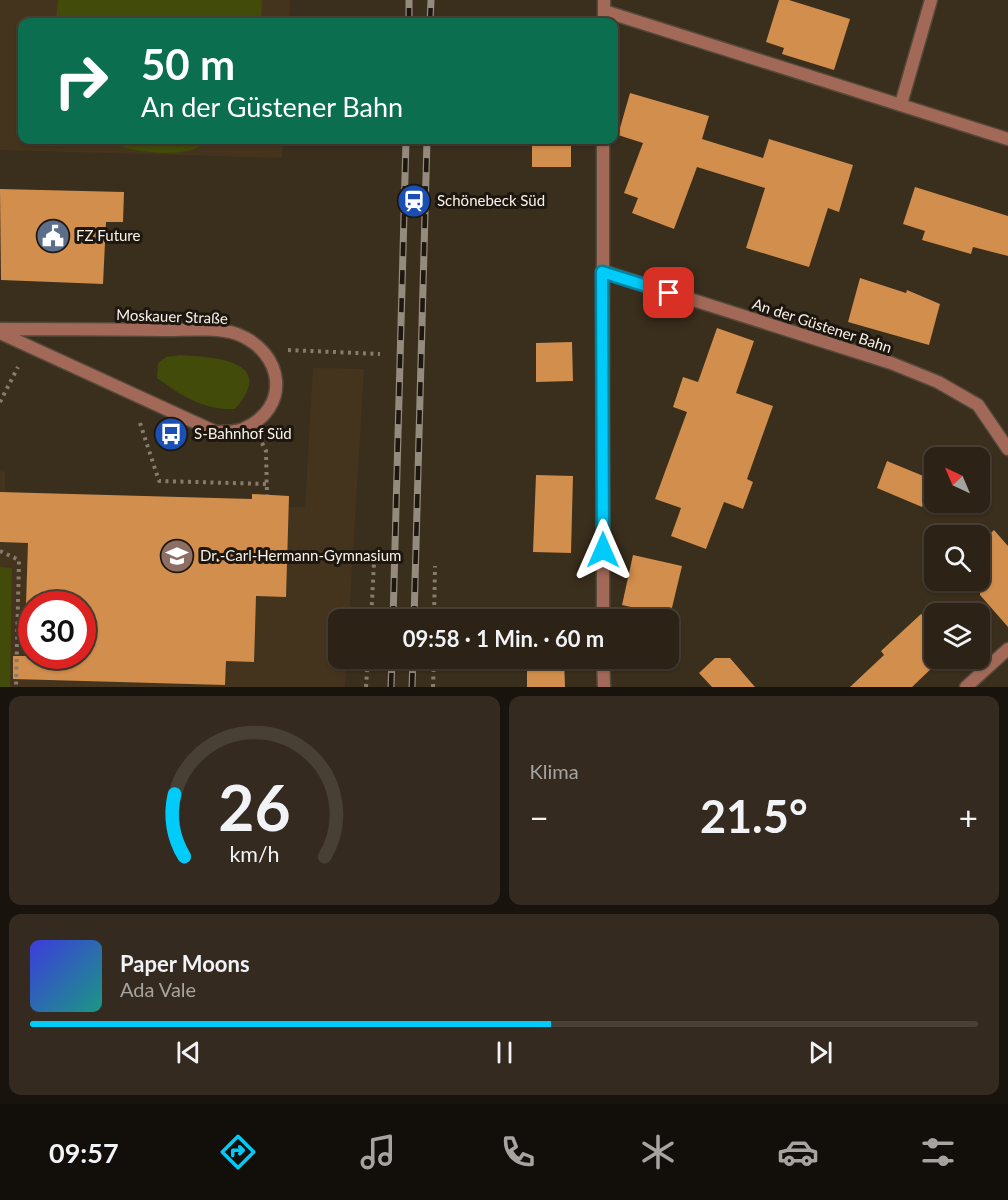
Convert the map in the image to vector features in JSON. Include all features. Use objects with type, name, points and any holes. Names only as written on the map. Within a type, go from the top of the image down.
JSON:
[{"type":"street","points":[[901,104],[931,0]]},
{"type":"street","points":[[604,11],[1008,139]]},
{"type":"street","points":[[603,144],[603,609]]},
{"type":"street","name":"An der Güstener Bahn","points":[[602,272],[891,363],[938,382],[978,405],[1008,449]]},
{"type":"street","name":"Moskauer Straße","points":[[198,330],[236,334],[263,349],[275,370],[276,394],[264,416],[242,430],[216,432],[0,331],[198,330]]},
{"type":"street","points":[[966,687],[1008,649]]},
{"type":"street","points":[[603,669],[604,687]]},
{"type":"path","points":[[0,402],[30,345]]},
{"type":"path","points":[[263,349],[380,354]]},
{"type":"path","points":[[131,392],[159,482],[267,484]]},
{"type":"path","points":[[250,424],[266,451],[267,495]]},
{"type":"path","points":[[0,551],[19,560],[16,687]]},
{"type":"path","points":[[372,609],[374,563]]},
{"type":"path","points":[[435,566],[435,609]]},
{"type":"path","points":[[366,687],[367,669]]},
{"type":"path","points":[[433,687],[434,669]]},
{"type":"shaded area","points":[[0,0],[290,0],[289,18],[18,18],[18,144],[283,144],[282,158],[0,150]]},
{"type":"shaded area","name":"Dr.-Carl-Hermann-Gymnasium","points":[[313,368],[364,369],[350,609],[328,609],[328,669],[346,669],[345,687],[0,687],[0,471],[5,472],[5,492],[251,507],[252,494],[289,496],[289,507],[305,507]]},
{"type":"green space","points":[[58,0],[262,0],[261,18],[56,18]]},
{"type":"green space","points":[[113,144],[204,144],[191,150],[170,153]]},
{"type":"green space","points":[[180,355],[224,360],[236,364],[245,371],[249,380],[246,393],[235,409],[223,409],[193,401],[157,378],[158,363],[166,357]]},
{"type":"green space","points":[[0,567],[12,568],[10,687],[0,687]]},
{"type":"building","points":[[779,0],[789,0],[850,19],[834,70],[782,54],[784,48],[766,42]]},
{"type":"building","points":[[630,93],[709,116],[702,139],[763,158],[769,139],[853,165],[839,212],[828,208],[809,267],[746,248],[765,188],[697,167],[674,229],[632,213],[638,198],[624,193],[643,143],[618,135]]},
{"type":"building","points":[[532,144],[571,144],[571,167],[532,167]]},
{"type":"building","points":[[915,187],[1008,216],[1008,256],[973,247],[971,254],[922,240],[925,231],[903,224]]},
{"type":"building","name":"FZ Future","points":[[0,189],[124,192],[123,222],[106,222],[103,284],[1,280]]},
{"type":"building","points":[[860,278],[906,293],[907,290],[940,304],[929,345],[848,322]]},
{"type":"building","points":[[717,328],[754,341],[736,393],[773,406],[747,479],[753,482],[743,509],[724,502],[706,549],[671,536],[681,508],[655,499],[687,412],[673,407],[683,377],[698,382]]},
{"type":"building","points":[[572,342],[573,381],[536,382],[536,343]]},
{"type":"building","points":[[887,461],[924,476],[924,502],[922,507],[877,488]]},
{"type":"building","points":[[536,475],[573,476],[571,553],[533,552]]},
{"type":"building","points":[[0,492],[252,499],[252,494],[289,496],[286,597],[256,596],[254,662],[226,661],[225,685],[13,679],[13,656],[18,656],[18,669],[96,669],[96,591],[26,591],[28,543],[0,542]]},
{"type":"building","points":[[994,530],[1008,546],[1008,627],[990,606],[990,603],[987,603],[980,595],[980,591],[990,591],[990,534]]},
{"type":"building","points":[[633,555],[682,566],[672,609],[639,609],[622,605]]},
{"type":"building","points":[[921,614],[924,617],[924,669],[931,669],[912,687],[850,687],[884,655],[881,651]]},
{"type":"building","points":[[715,658],[730,658],[755,687],[712,687],[699,673]]},
{"type":"building","points":[[527,669],[564,669],[565,687],[527,687]]},
{"type":"railway","points":[[409,0],[409,18]]},
{"type":"railway","points":[[430,18],[431,0]]},
{"type":"railway","points":[[393,609],[406,144]]},
{"type":"railway","points":[[414,609],[427,144]]},
{"type":"railway","points":[[391,687],[392,669]]},
{"type":"railway","points":[[412,687],[413,669]]},
{"type":"place","name":"Schönebeck Süd","points":[[414,201]]},
{"type":"place","name":"FZ Future","points":[[53,236]]},
{"type":"place","name":"S-Bahnhof Süd","points":[[171,434]]},
{"type":"place","name":"Dr.-Carl-Hermann-Gymnasium","points":[[177,556]]},
{"type":"route","points":[[603,550],[602,272],[669,293]]}]
